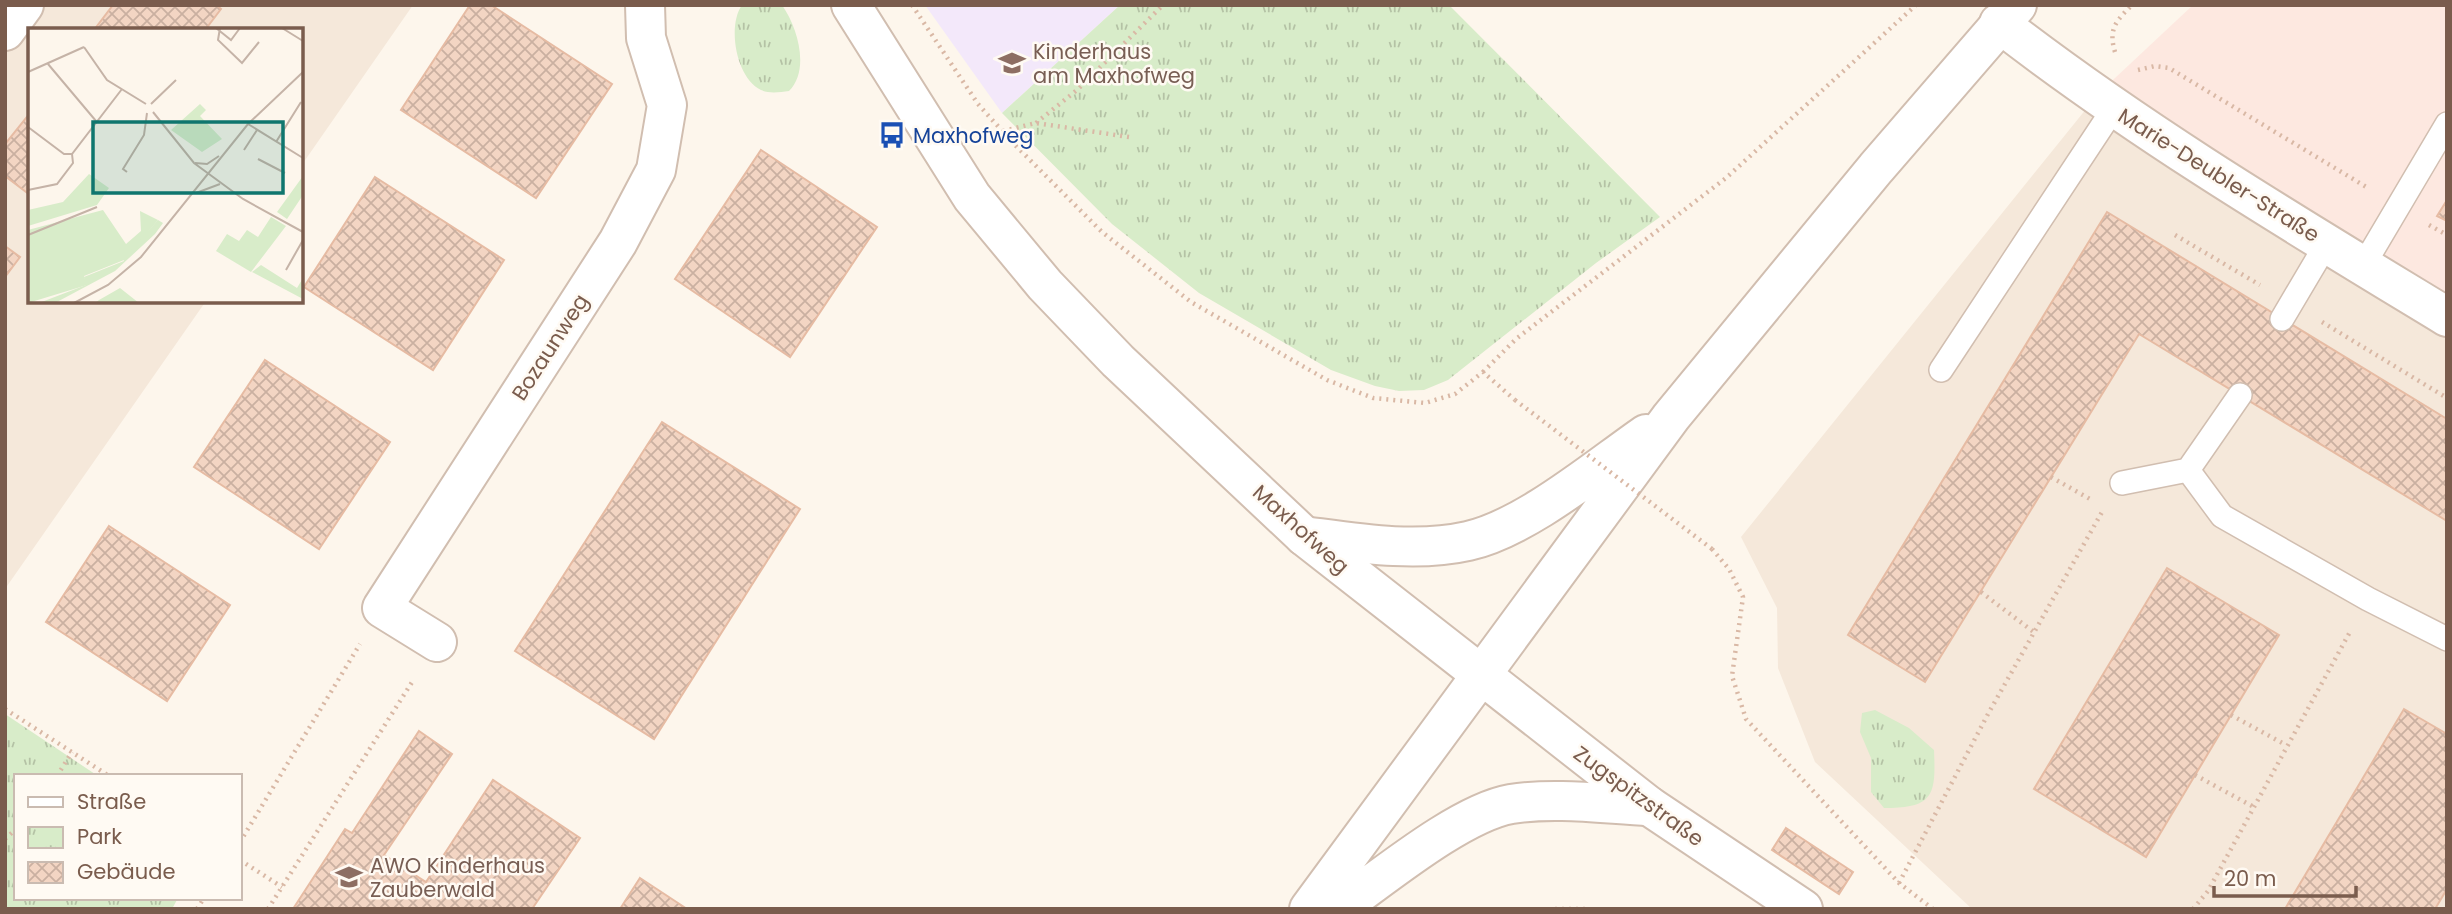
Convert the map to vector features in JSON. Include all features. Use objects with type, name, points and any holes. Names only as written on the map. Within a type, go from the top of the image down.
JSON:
[{"type":"street","points":[[5,31],[24,5]]},
{"type":"street","name":"Bozaunweg","points":[[382,608],[618,242],[656,170],[667,105],[646,38],[645,5]]},
{"type":"street","name":"Maxhofweg","points":[[851,5],[972,198],[1045,285],[1118,360],[1304,536],[1480,676]]},
{"type":"street","points":[[1310,909],[1671,417],[2008,14]]},
{"type":"street","name":"Marie-Deubler-Straße","points":[[2008,14],[2121,91],[2174,149],[2447,317]]},
{"type":"street","points":[[1304,536],[1365,544],[1422,546],[1469,541],[1509,526],[1538,509],[1671,417]]},
{"type":"street","points":[[382,608],[437,642]]},
{"type":"street","name":"Zugspitzstraße","points":[[1480,676],[1649,806],[1803,909]]},
{"type":"street","points":[[1338,909],[1474,817],[1508,805],[1550,801],[1649,806]]},
{"type":"lane","points":[[1941,370],[2121,91]]},
{"type":"lane","points":[[2363,266],[2447,124]]},
{"type":"lane","points":[[2283,319],[2327,243]]},
{"type":"lane","points":[[2122,483],[2188,470],[2240,395]]},
{"type":"lane","points":[[2188,470],[2222,516],[2368,599],[2447,639]]},
{"type":"path","points":[[912,5],[978,104],[1002,131],[1102,232],[1191,302],[1327,380],[1373,398],[1425,403],[1455,394],[1483,372],[1516,339],[1726,178],[1916,5]]},
{"type":"path","points":[[1036,124],[1077,90],[1163,5]]},
{"type":"path","points":[[2119,18],[2132,5]]},
{"type":"path","points":[[2121,91],[2155,66],[2169,68],[2447,235]]},
{"type":"path","points":[[1002,131],[1036,124],[1129,137]]},
{"type":"path","points":[[1483,372],[1515,400],[1712,549],[1729,569],[1743,597],[1732,676],[1746,719],[1899,883],[1933,909]]},
{"type":"path","points":[[2051,477],[2105,507]]},
{"type":"path","points":[[1899,883],[1988,714],[2105,507],[2122,483]]},
{"type":"path","points":[[1981,592],[2035,633]]},
{"type":"path","points":[[2193,909],[2208,891],[2252,806],[2368,599]]},
{"type":"path","points":[[242,839],[382,608]]},
{"type":"path","points":[[268,909],[437,642]]},
{"type":"path","points":[[5,709],[106,774]]},
{"type":"path","points":[[2231,715],[2286,745]]},
{"type":"path","points":[[58,774],[72,752]]},
{"type":"path","points":[[2195,775],[2252,806]]},
{"type":"path","points":[[242,861],[282,887]]},
{"type":"path","points":[[1555,909],[1589,909]]},
{"type":"shaded area","points":[[5,5],[413,5],[303,163],[303,28],[28,28],[28,303],[205,303],[5,589]]},
{"type":"shaded area","name":"Kinderhaus am Maxhofweg","points":[[925,5],[1120,5],[1002,113]]},
{"type":"shaded area","points":[[2193,5],[2447,5],[2447,305],[2099,93]]},
{"type":"shaded area","points":[[2099,93],[2447,305],[2447,909],[1972,909],[1815,762],[1778,668],[1777,608],[1741,537]]},
{"type":"green space","points":[[742,5],[782,5],[788,14],[797,37],[800,61],[799,72],[789,91],[761,90],[745,75],[736,51],[735,38],[737,14]]},
{"type":"green space","points":[[1120,5],[1449,5],[1660,217],[1596,263],[1448,380],[1424,390],[1399,391],[1375,386],[1331,370],[1199,293],[1112,224],[1002,113]]},
{"type":"green space","points":[[1875,710],[1909,728],[1934,750],[1932,788],[1922,802],[1884,808],[1871,792],[1871,758],[1860,732],[1862,713]]},
{"type":"green space","points":[[5,714],[95,774],[14,774],[14,900],[177,900],[172,909],[5,909]]},
{"type":"building","points":[[113,5],[216,5],[221,9],[207,28],[96,28]]},
{"type":"building","points":[[470,5],[491,5],[612,84],[536,198],[401,110]]},
{"type":"building","points":[[28,115],[28,193],[5,176],[5,144]]},
{"type":"building","points":[[761,150],[877,227],[790,357],[675,279]]},
{"type":"building","points":[[375,177],[504,260],[433,370],[304,287]]},
{"type":"building","points":[[2447,200],[2447,221],[2437,216]]},
{"type":"building","points":[[2107,212],[2447,419],[2447,521],[2139,334],[1925,682],[1848,635]]},
{"type":"building","points":[[5,246],[20,257],[5,277]]},
{"type":"building","points":[[265,360],[390,442],[319,549],[194,467]]},
{"type":"building","points":[[662,422],[800,509],[654,739],[515,651]]},
{"type":"building","points":[[109,526],[230,605],[167,701],[46,622]]},
{"type":"building","points":[[2167,568],[2279,635],[2146,857],[2034,789]]},
{"type":"building","points":[[2404,709],[2447,734],[2447,889],[2435,909],[2285,909]]},
{"type":"building","points":[[419,731],[452,754],[384,855],[426,882],[493,780],[580,838],[532,909],[293,909],[345,829],[352,833]]},
{"type":"building","points":[[1786,828],[1853,872],[1839,894],[1772,850]]},
{"type":"building","points":[[640,878],[687,909],[620,909]]},
{"type":"place","name":"Kinderhaus am Maxhofweg","points":[[1012,63]]},
{"type":"place","name":"Maxhofweg","points":[[892,135]]},
{"type":"place","name":"AWO Kinderhaus Zauberwald","points":[[349,877]]}]
